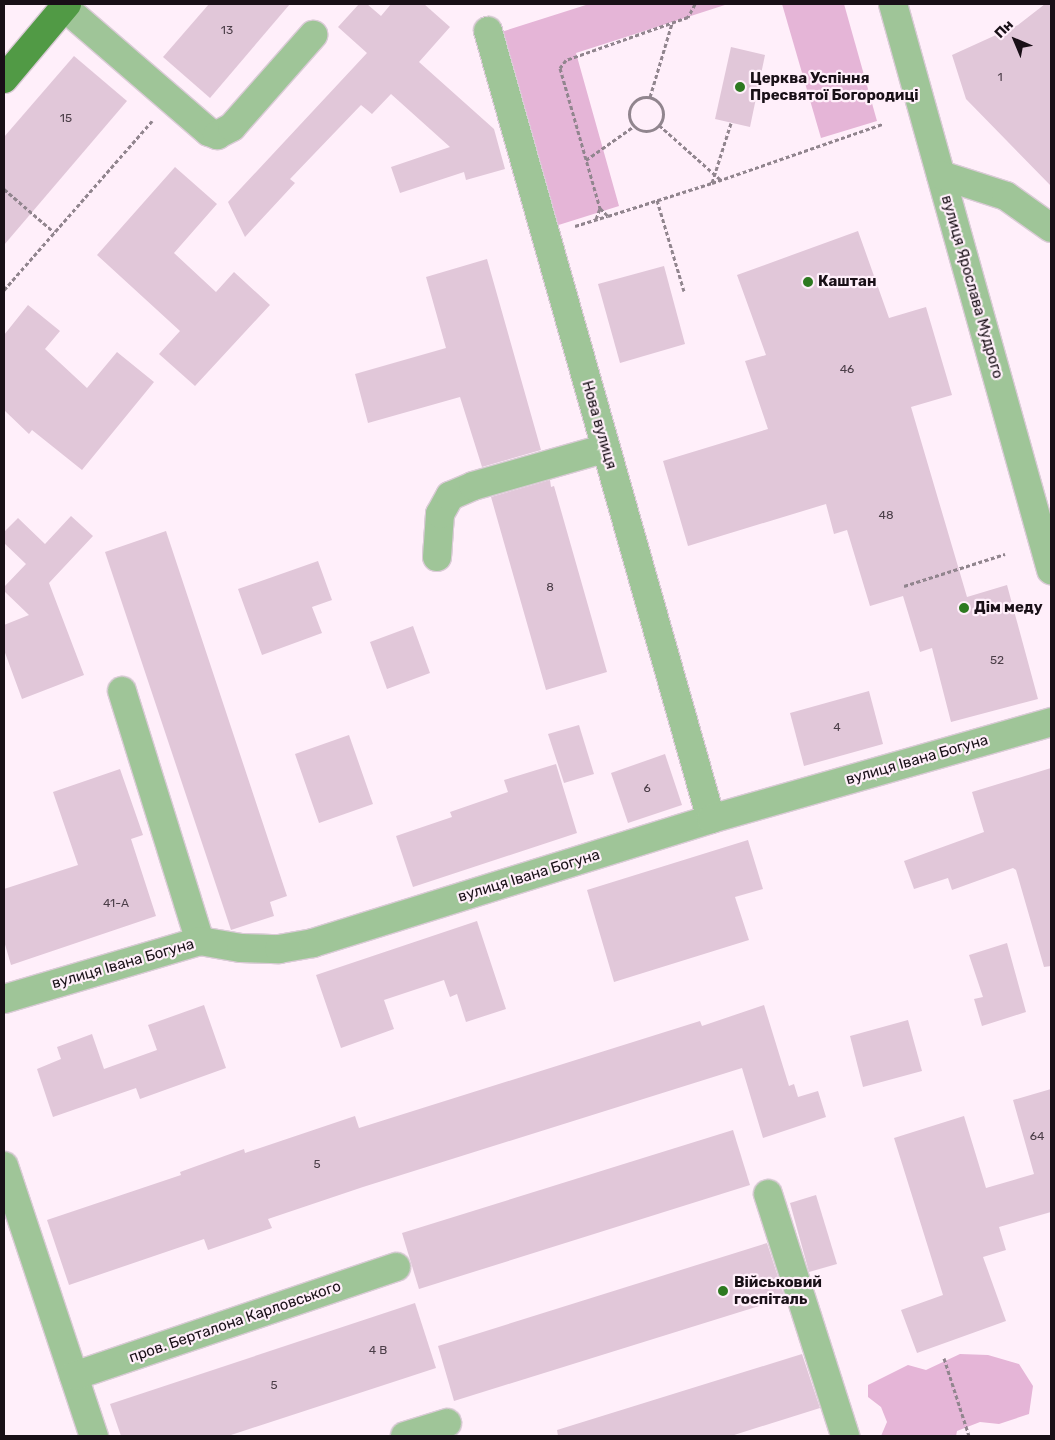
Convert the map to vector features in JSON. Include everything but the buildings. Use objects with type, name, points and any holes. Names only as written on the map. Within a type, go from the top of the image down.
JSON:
[{"type":"main road","points":[[4,78],[65,5]]},
{"type":"street","name":"вулиця Ярослава Мудрого","points":[[893,4],[1051,570]]},
{"type":"street","points":[[65,5],[209,132],[217,135],[232,127],[313,35]]},
{"type":"street","name":"Нова вулиця","points":[[488,31],[711,819]]},
{"type":"street","points":[[941,176],[1006,196],[1051,228]]},
{"type":"street","points":[[437,557],[440,514],[450,496],[473,486],[606,448]]},
{"type":"street","points":[[122,691],[200,940]]},
{"type":"street","name":"вулиця Івана Богуна","points":[[4,999],[200,940],[241,948],[279,949],[312,943],[711,819],[1051,722]]},
{"type":"street","points":[[4,1166],[94,1436]]},
{"type":"street","points":[[768,1194],[845,1436]]},
{"type":"street","name":"пров. Берталона Карловського","points":[[74,1376],[396,1267]]},
{"type":"street","points":[[405,1436],[447,1423]]},
{"type":"path","points":[[695,4],[688,17],[566,60],[560,68],[600,208],[608,216],[721,180],[882,124]]},
{"type":"path","points":[[650,97],[673,23]]},
{"type":"path","points":[[650,97],[662,109],[658,125],[649,131],[634,126],[629,117],[630,106],[638,98],[650,97]]},
{"type":"path","points":[[4,290],[158,113]]},
{"type":"path","points":[[712,183],[731,123]]},
{"type":"path","points":[[658,125],[721,180]]},
{"type":"path","points":[[586,160],[634,126]]},
{"type":"path","points":[[4,189],[54,232]]},
{"type":"path","points":[[657,200],[684,291]]},
{"type":"path","points":[[595,220],[600,208]]},
{"type":"path","points":[[904,586],[1005,554]]},
{"type":"path","points":[[944,1358],[969,1436]]},
{"type":"shaded area","points":[[589,4],[728,4],[576,53],[619,206],[549,228],[495,34]]},
{"type":"shaded area","points":[[782,4],[844,4],[877,121],[821,138]]},
{"type":"shaded area","points":[[960,1354],[988,1355],[1019,1364],[1033,1386],[1029,1414],[999,1424],[980,1422],[957,1431],[956,1436],[881,1436],[887,1422],[881,1407],[868,1397],[868,1385],[908,1365],[926,1370]]},
{"type":"place","name":"Церква Успіння Пресвятої Богородиці","points":[[740,87]]},
{"type":"place","name":"Каштан","points":[[808,282]]},
{"type":"place","name":"Дім меду","points":[[964,608]]},
{"type":"place","name":"Військовий госпіталь","points":[[723,1291]]}]
